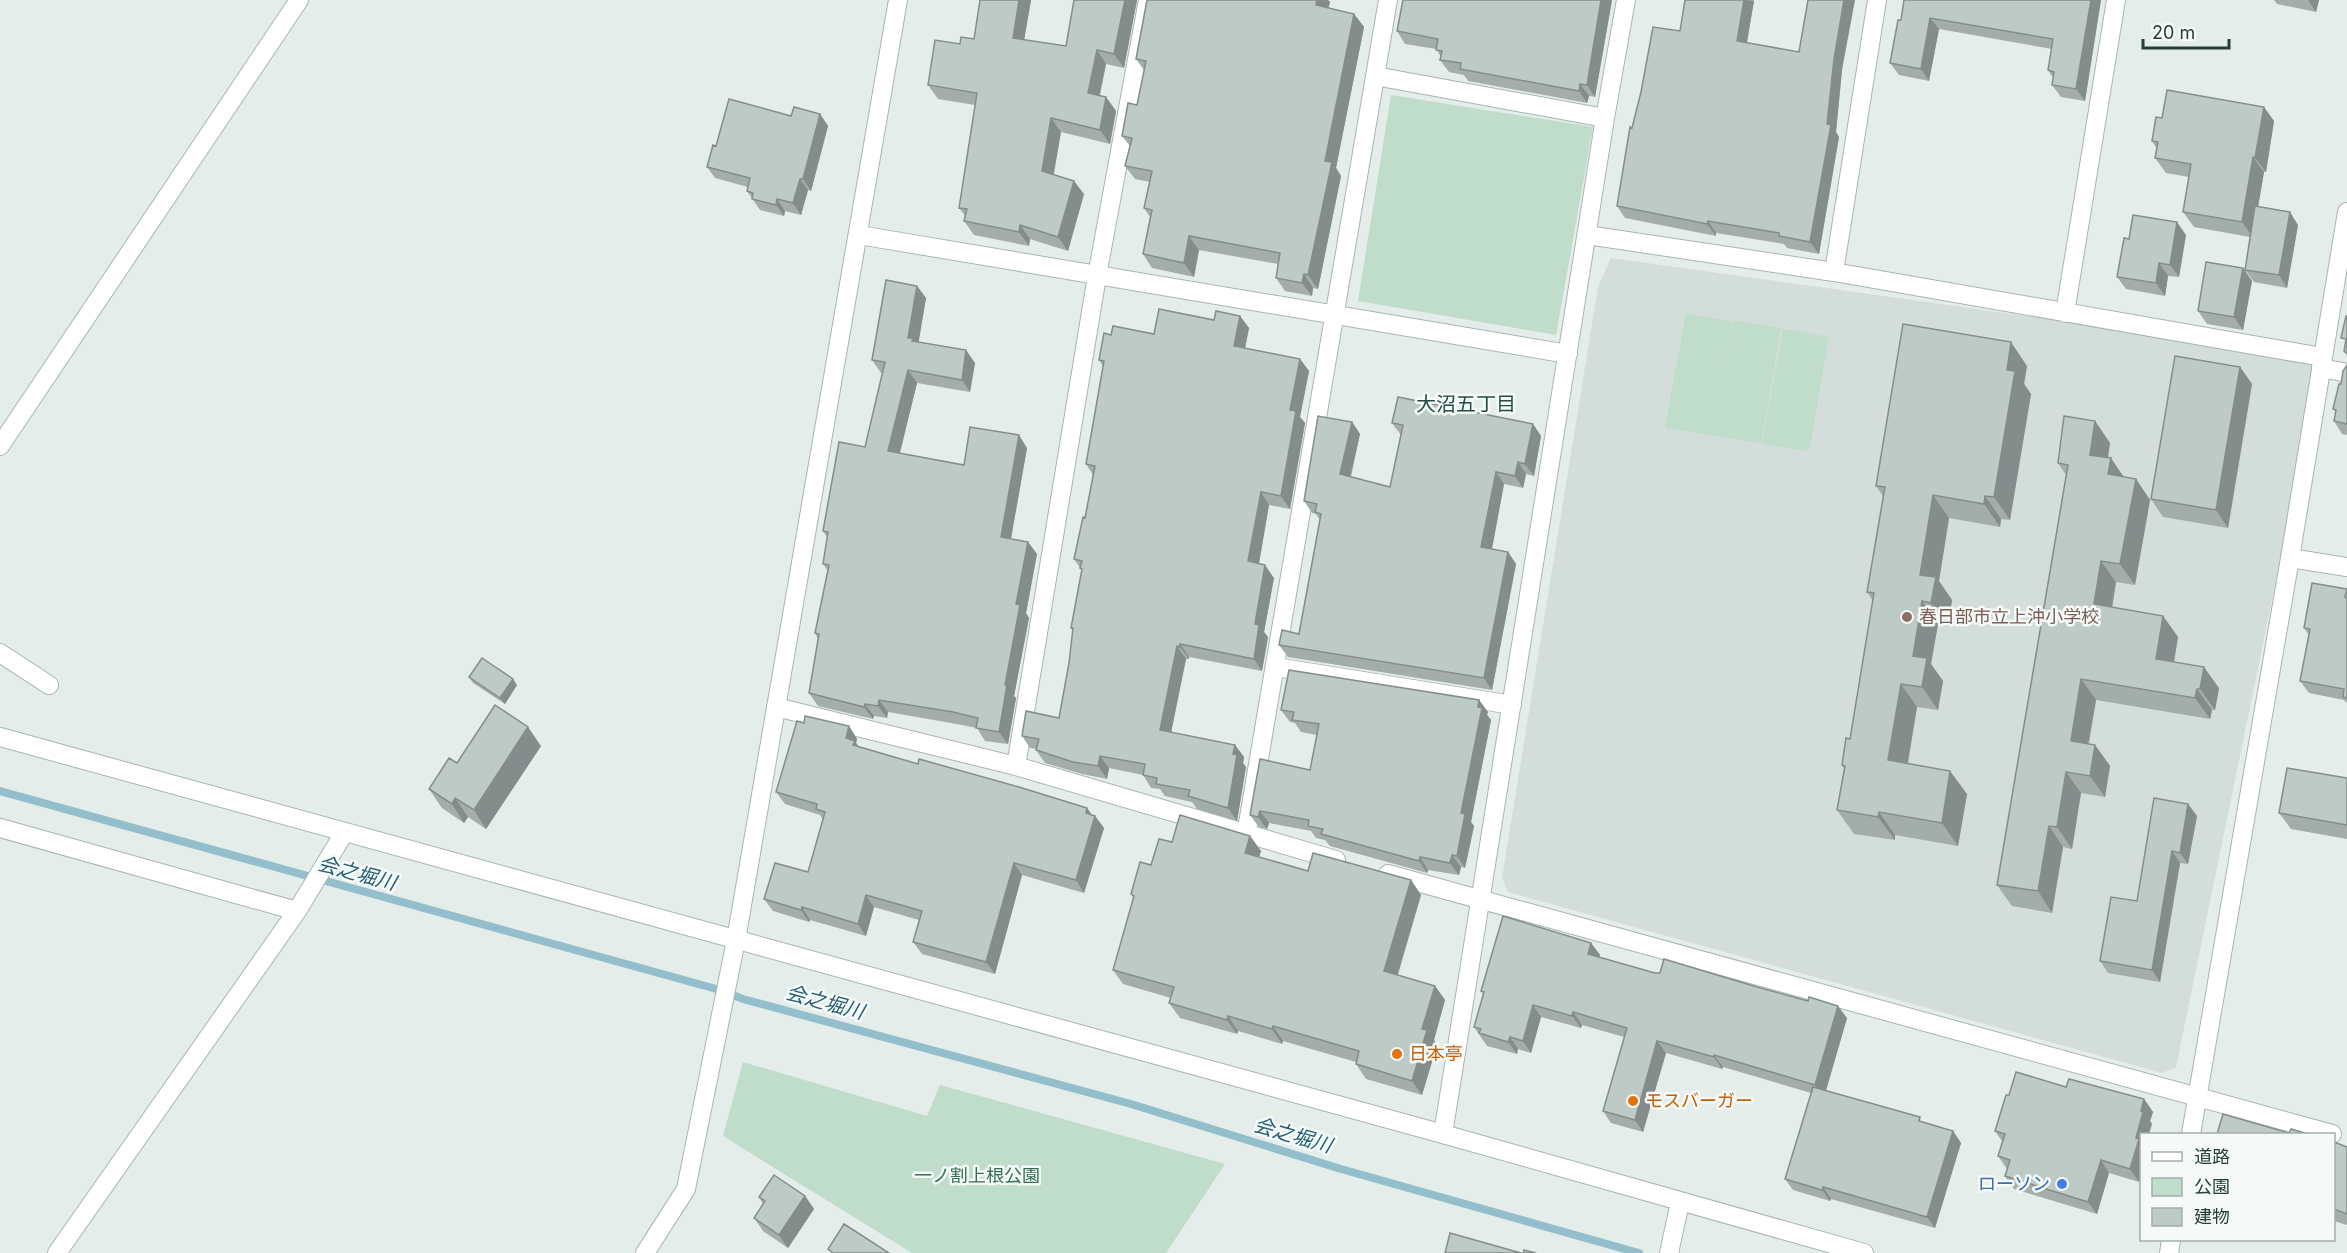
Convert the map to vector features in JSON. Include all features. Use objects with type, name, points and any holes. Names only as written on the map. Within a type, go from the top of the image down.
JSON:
[{"type":"street","points":[[0,446],[299,0]]},
{"type":"street","points":[[645,1253],[686,1189],[736,940],[898,0]]},
{"type":"street","points":[[1016,766],[1097,276],[1148,0]]},
{"type":"street","points":[[1246,835],[1388,0]]},
{"type":"street","points":[[1443,1134],[1605,118],[1626,0]]},
{"type":"street","points":[[1834,272],[1877,0]]},
{"type":"street","points":[[2065,313],[2116,0]]},
{"type":"street","points":[[1375,76],[1605,118]]},
{"type":"street","points":[[2191,1133],[2347,212]]},
{"type":"street","points":[[859,235],[1568,354]]},
{"type":"street","points":[[1587,235],[1834,272],[2065,313],[2322,363],[2347,373]]},
{"type":"street","points":[[2290,558],[2347,567]]},
{"type":"street","points":[[0,652],[49,685]]},
{"type":"street","points":[[1276,667],[1512,705]]},
{"type":"street","points":[[776,706],[1016,766],[1349,864]]},
{"type":"street","points":[[0,736],[344,833],[1443,1134],[1863,1253]]},
{"type":"street","points":[[0,828],[297,911]]},
{"type":"street","points":[[57,1253],[297,911],[344,833]]},
{"type":"street","points":[[1372,870],[2326,1133]]},
{"type":"street","points":[[1669,1253],[1680,1202]]},
{"type":"shaded area","name":"春日部市立上沖小学校","points":[[1611,258],[2322,357],[2176,1067],[2162,1073],[1508,892],[1502,878],[1598,287]]},
{"type":"green space","points":[[1391,95],[1593,127],[1556,335],[1358,301]]},
{"type":"green space","points":[[1686,313],[1733,322],[1725,369],[1734,320],[1781,328],[1761,443],[1665,428]]},
{"type":"green space","points":[[1783,329],[1829,337],[1809,451],[1762,444]]},
{"type":"green space","name":"一ノ割上根公園","points":[[743,1062],[927,1116],[940,1085],[1225,1164],[1166,1253],[912,1253],[723,1136]]},
{"type":"building","points":[[980,0],[1019,0],[1013,38],[1066,46],[1074,0],[1125,0],[1114,54],[1097,50],[1088,93],[1106,97],[1100,130],[1051,118],[1042,171],[1074,181],[1058,237],[1020,225],[1019,232],[964,221],[967,209],[959,208],[977,93],[928,85],[935,40],[960,44],[961,37],[974,39]]},
{"type":"building","points":[[1147,0],[1317,0],[1316,5],[1354,14],[1325,161],[1332,162],[1308,275],[1304,274],[1302,283],[1276,278],[1280,253],[1189,236],[1184,263],[1143,254],[1152,210],[1144,208],[1152,171],[1125,166],[1132,138],[1122,136],[1128,103],[1137,105],[1146,61],[1136,59]]},
{"type":"building","points":[[1403,0],[1601,0],[1587,85],[1580,84],[1579,91],[1460,69],[1461,63],[1440,60],[1442,51],[1436,50],[1438,39],[1397,31]]},
{"type":"building","points":[[1685,0],[1744,0],[1737,41],[1799,52],[1808,0],[1844,0],[1834,59],[1827,124],[1831,125],[1810,242],[1779,236],[1779,233],[1708,221],[1707,224],[1617,206],[1630,127],[1632,128],[1641,92],[1653,27],[1680,31]]},
{"type":"building","points":[[1904,0],[2091,0],[2076,89],[2052,85],[2054,72],[2048,70],[2053,39],[1930,18],[1921,69],[1890,63]]},
{"type":"building","points":[[2167,90],[2264,107],[2242,222],[2183,212],[2191,164],[2155,158],[2158,142],[2152,141],[2156,117],[2162,118]]},
{"type":"building","points":[[729,99],[791,116],[794,107],[820,114],[803,179],[800,179],[793,203],[777,199],[776,205],[752,199],[753,193],[747,191],[750,178],[707,167],[713,145],[716,146]]},
{"type":"building","points":[[2255,206],[2290,212],[2279,275],[2245,270]]},
{"type":"building","points":[[2133,215],[2177,222],[2170,265],[2159,263],[2156,283],[2117,277],[2124,238],[2129,239]]},
{"type":"building","points":[[2206,262],[2243,268],[2234,317],[2198,311]]},
{"type":"building","points":[[886,280],[917,286],[908,338],[913,338],[912,341],[966,350],[962,380],[908,370],[888,451],[964,465],[970,427],[1019,435],[1001,537],[1028,542],[1016,604],[1020,605],[999,732],[976,728],[978,718],[953,712],[879,700],[878,706],[865,704],[864,707],[809,693],[819,634],[815,633],[829,565],[823,564],[828,532],[823,531],[839,442],[865,447],[885,362],[872,360]]},
{"type":"building","points":[[1159,309],[1214,320],[1216,311],[1240,316],[1234,346],[1300,359],[1290,410],[1296,411],[1281,496],[1261,492],[1248,561],[1265,565],[1255,624],[1259,625],[1254,659],[1180,644],[1180,647],[1177,646],[1160,730],[1235,745],[1233,754],[1237,755],[1228,808],[1188,796],[1190,790],[1156,784],[1157,778],[1143,775],[1145,764],[1100,756],[1098,766],[1073,762],[1036,750],[1039,739],[1022,736],[1026,711],[1059,718],[1069,663],[1073,628],[1071,628],[1082,569],[1080,568],[1082,561],[1074,559],[1095,466],[1086,464],[1104,361],[1099,360],[1104,333],[1111,335],[1113,326],[1154,334]]},
{"type":"building","points":[[2346,316],[2347,354],[2344,351],[2346,339],[2341,338]]},
{"type":"building","points":[[1903,324],[2011,342],[2007,370],[2015,371],[1994,497],[1985,496],[1984,504],[1933,495],[1920,575],[1936,577],[1931,603],[1922,601],[1913,656],[1927,658],[1922,687],[1901,684],[1888,760],[1950,771],[1942,823],[1879,812],[1878,817],[1837,810],[1845,766],[1842,765],[1846,738],[1850,739],[1874,593],[1867,592],[1885,487],[1876,486]]},
{"type":"building","points":[[2175,356],[2240,367],[2216,510],[2151,499]]},
{"type":"building","points":[[2347,365],[2347,424],[2334,421],[2336,410],[2333,409],[2343,371]]},
{"type":"building","points":[[1398,397],[1533,424],[1525,464],[1518,462],[1515,476],[1496,472],[1481,547],[1508,552],[1484,678],[1279,645],[1282,630],[1299,634],[1321,514],[1315,512],[1317,504],[1304,501],[1318,416],[1352,422],[1340,474],[1390,487],[1403,425],[1392,423]]},
{"type":"building","points":[[2064,416],[2095,421],[2090,455],[2111,458],[2108,474],[2136,479],[2120,564],[2101,561],[2094,604],[2163,616],[2156,659],[2204,667],[2200,689],[2197,689],[2195,698],[2081,679],[2071,741],[2095,745],[2090,776],[2066,772],[2057,827],[2049,826],[2038,891],[1997,885],[2068,465],[2058,463]]},
{"type":"building","points":[[2312,583],[2347,589],[2345,597],[2347,598],[2347,698],[2343,697],[2344,689],[2300,681],[2310,629],[2304,628]]},
{"type":"building","points":[[482,658],[513,679],[500,698],[469,677]]},
{"type":"building","points":[[1289,670],[1479,700],[1478,707],[1482,708],[1461,813],[1465,814],[1457,856],[1452,855],[1450,863],[1420,857],[1419,861],[1321,834],[1323,829],[1308,826],[1309,820],[1260,811],[1258,817],[1250,815],[1260,759],[1310,770],[1319,724],[1292,720],[1294,712],[1281,710]]},
{"type":"building","points":[[495,705],[528,727],[474,810],[455,798],[452,804],[429,789],[449,758],[457,763]]},
{"type":"building","points":[[805,716],[849,726],[846,738],[855,741],[853,745],[918,764],[919,759],[1087,808],[1086,813],[1095,816],[1076,880],[1014,863],[986,962],[913,942],[922,911],[866,895],[858,924],[802,907],[801,910],[764,899],[775,863],[808,872],[825,812],[816,809],[817,804],[776,792],[797,721],[804,723]]},
{"type":"building","points":[[2287,768],[2347,778],[2347,825],[2279,813]]},
{"type":"building","points":[[2154,798],[2188,804],[2180,853],[2172,851],[2152,970],[2100,961],[2111,897],[2137,901]]},
{"type":"building","points":[[1180,815],[1250,836],[1245,853],[1308,871],[1313,853],[1411,880],[1384,971],[1435,986],[1422,1029],[1427,1030],[1412,1081],[1356,1064],[1359,1051],[1273,1026],[1272,1029],[1228,1016],[1227,1020],[1169,1003],[1174,987],[1113,970],[1134,896],[1131,894],[1140,862],[1151,865],[1159,839],[1172,842]]},
{"type":"building","points":[[1503,916],[1591,943],[1588,954],[1655,973],[1660,973],[1664,959],[1808,1001],[1809,997],[1838,1006],[1815,1085],[1714,1055],[1714,1057],[1657,1041],[1635,1120],[1603,1111],[1627,1028],[1573,1012],[1572,1016],[1533,1005],[1523,1041],[1510,1037],[1508,1042],[1479,1033],[1481,1029],[1474,1027],[1484,992],[1481,991]]},
{"type":"building","points":[[2016,1072],[2066,1087],[2069,1079],[2144,1099],[2136,1138],[2139,1139],[2130,1169],[2101,1160],[2088,1202],[2005,1176],[2010,1160],[1998,1156],[2005,1134],[1995,1131]]},
{"type":"building","points":[[1813,1087],[1920,1117],[1919,1121],[1953,1131],[1927,1217],[1823,1187],[1822,1190],[1785,1179]]},
{"type":"building","points":[[2223,1114],[2289,1133],[2217,1133]]},
{"type":"building","points":[[2291,1129],[2305,1133],[2289,1133]]},
{"type":"building","points":[[2335,1142],[2347,1147],[2347,1214],[2335,1209]]},
{"type":"building","points":[[774,1175],[805,1196],[779,1235],[754,1218],[765,1201],[759,1197]]},
{"type":"building","points":[[844,1224],[889,1253],[832,1253],[828,1249]]},
{"type":"building","points":[[1450,1233],[1521,1253],[1445,1253]]},
{"type":"waterway","name":"会之堀川","points":[[0,791],[720,990],[743,999],[1131,1104],[1341,1169],[1639,1253]]},
{"type":"place","name":"春日部市立上沖小学校","points":[[1907,617]]},
{"type":"place","name":"日本亭","points":[[1397,1054]]},
{"type":"place","name":"モスバーガー","points":[[1633,1101]]},
{"type":"place","name":"ローソン","points":[[2062,1184]]},
{"type":"district","name":"大沼五丁目","points":[[1466,404]]}]
